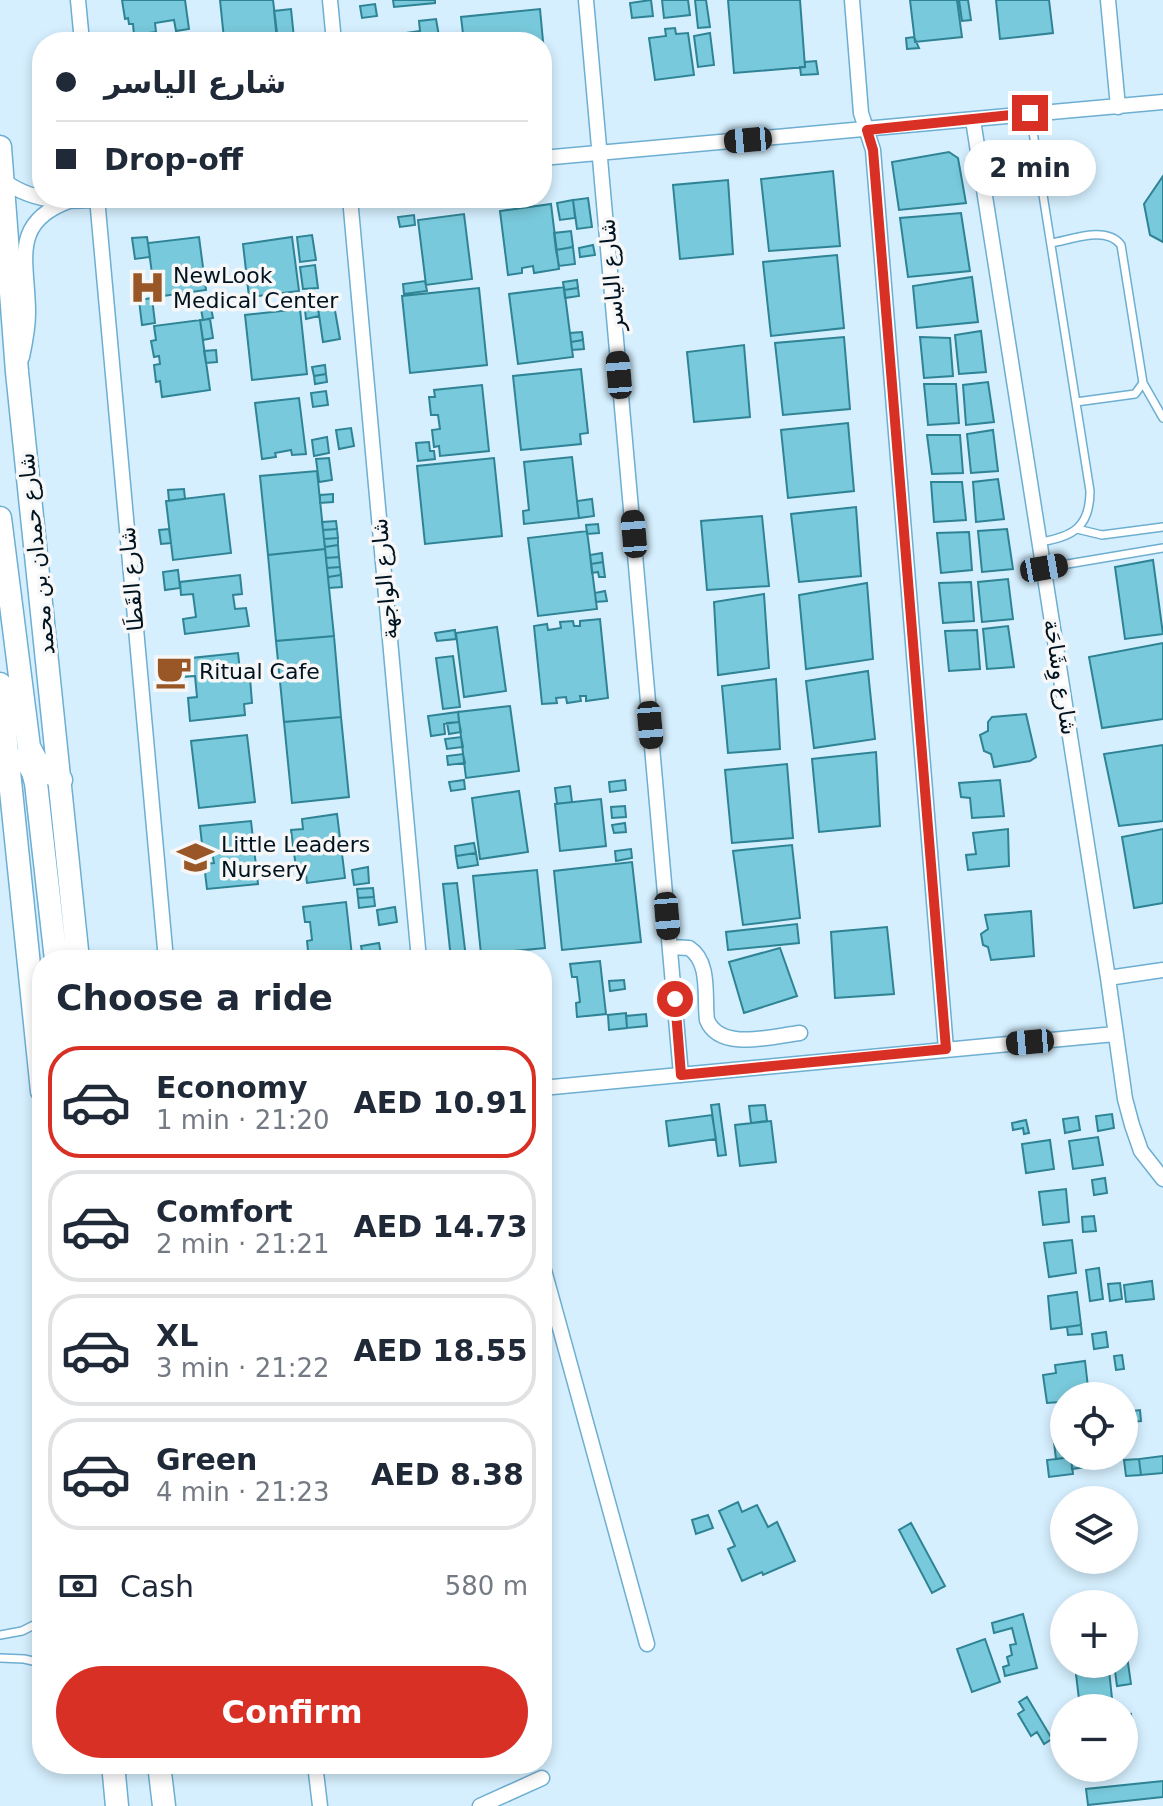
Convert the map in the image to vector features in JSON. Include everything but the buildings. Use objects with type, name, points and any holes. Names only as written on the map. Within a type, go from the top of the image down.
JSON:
[{"type":"main road","name":"شارع حمدان بن محمد","points":[[0,147],[17,372],[77,950]]},
{"type":"main road","points":[[0,518],[29,747],[38,764],[61,780]]},
{"type":"main road","points":[[0,684],[9,835],[32,1013]]},
{"type":"main road","points":[[3,750],[22,755],[29,762],[36,783],[55,950]]},
{"type":"main road","points":[[114,1774],[117,1806]]},
{"type":"street","points":[[78,0],[81,32]]},
{"type":"street","points":[[330,0],[333,32]]},
{"type":"street","name":"شارع الياسر","points":[[586,0],[681,1075]]},
{"type":"street","points":[[852,0],[861,113],[873,150],[946,1049]]},
{"type":"street","points":[[1108,0],[1118,107]]},
{"type":"street","points":[[552,157],[1163,102]]},
{"type":"street","name":"شارع وِشَاحَة","points":[[973,120],[1115,1034],[1132,1125],[1141,1151],[1163,1179]]},
{"type":"street","points":[[4,181],[32,195]]},
{"type":"street","points":[[17,372],[27,327],[24,247],[28,234],[44,212],[53,208]]},
{"type":"street","name":"شارع القَطَا","points":[[98,208],[165,950]]},
{"type":"street","name":"شارع الواجهة","points":[[351,208],[418,950]]},
{"type":"street","points":[[3,750],[57,744]]},
{"type":"street","points":[[5,786],[61,780]]},
{"type":"street","points":[[670,947],[689,948],[699,956],[703,968],[707,1020],[721,1037],[736,1040],[800,1033]]},
{"type":"street","points":[[1108,978],[1163,970]]},
{"type":"street","points":[[552,1087],[1115,1034]]},
{"type":"street","points":[[552,1315],[647,1644]]},
{"type":"street","points":[[316,1774],[320,1806]]},
{"type":"street","points":[[480,1806],[542,1778]]},
{"type":"street","points":[[162,1785],[178,1806]]},
{"type":"lane","points":[[1030,113],[1090,491],[1090,505],[1077,529],[1068,536],[1040,542]]},
{"type":"lane","points":[[1051,243],[1106,235],[1116,238],[1121,245],[1143,383],[1163,418]]},
{"type":"lane","points":[[1076,402],[1135,394],[1143,383]]},
{"type":"lane","points":[[1077,529],[1102,535],[1163,527]]},
{"type":"lane","points":[[1044,568],[1163,548]]},
{"type":"lane","points":[[0,1635],[32,1626]]},
{"type":"lane","points":[[0,1658],[32,1661]]},
{"type":"place","name":"NewLook Medical Center","points":[[147,288]]},
{"type":"place","name":"Ritual Cafe","points":[[173,671]]},
{"type":"place","name":"Little Leaders Nursery","points":[[195,857]]},
{"type":"route","points":[[675,999],[681,1075],[946,1049],[873,150],[867,130],[1030,113]]}]
